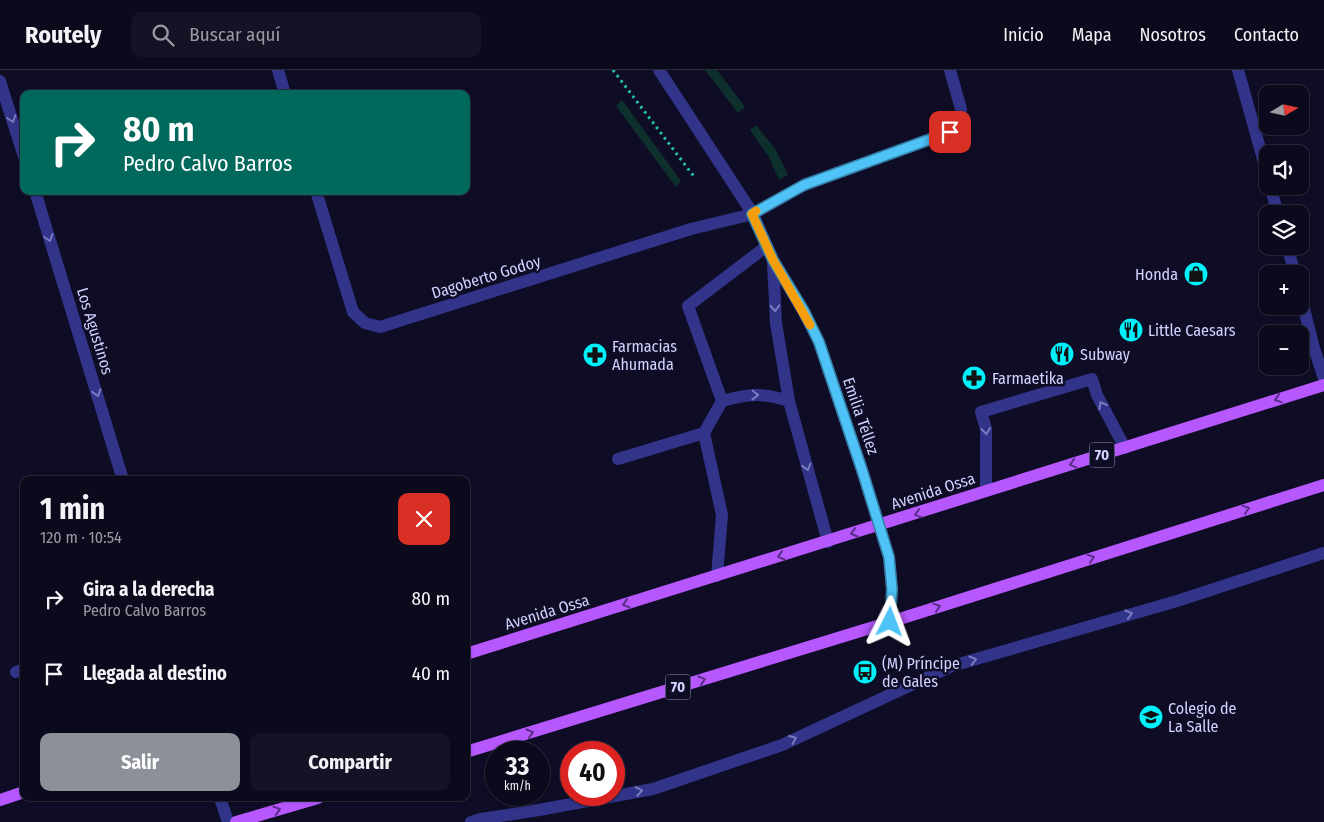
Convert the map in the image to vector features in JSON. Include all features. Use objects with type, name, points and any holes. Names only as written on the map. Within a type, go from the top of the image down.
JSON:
[{"type":"main road","name":"Avenida Ossa","points":[[470,653],[828,542],[1324,384]]},
{"type":"main road","name":"70","points":[[470,751],[890,622],[1324,484]]},
{"type":"main road","points":[[0,800],[20,793]]},
{"type":"main road","points":[[236,822],[308,801]]},
{"type":"street","points":[[278,70],[284,90]]},
{"type":"street","name":"Emilia Téllez","points":[[659,70],[752,214],[773,260],[804,311],[819,342],[889,557],[892,589],[890,622]]},
{"type":"street","name":"Dagoberto Godoy","points":[[317,195],[353,312],[365,323],[380,327],[691,229],[752,214],[804,185],[950,132],[960,121],[960,109],[950,70]]},
{"type":"street","points":[[1238,70],[1259,145]]},
{"type":"street","points":[[0,81],[20,144]]},
{"type":"street","name":"Los Agustinos","points":[[36,195],[122,476]]},
{"type":"street","points":[[722,401],[688,306],[767,246]]},
{"type":"street","name":"Emilia Téllez","points":[[773,260],[776,323],[788,401],[828,542]]},
{"type":"street","points":[[1306,315],[1324,379]]},
{"type":"street","points":[[986,492],[986,429],[981,412],[1092,380],[1096,395],[1125,448]]},
{"type":"street","points":[[717,576],[722,515],[704,433],[722,401],[750,394],[775,397],[788,401]]},
{"type":"street","points":[[618,459],[704,433]]},
{"type":"street","points":[[471,822],[653,789],[782,744],[952,666],[1177,600],[1324,553]]},
{"type":"street","points":[[221,801],[228,822]]},
{"type":"green space","points":[[705,70],[717,70],[745,107],[738,113]]},
{"type":"green space","points":[[622,100],[681,181],[676,187],[616,106]]},
{"type":"green space","points":[[756,125],[776,150],[788,175],[779,180],[769,157],[750,130]]},
{"type":"slow traffic","points":[[756,211],[752,214],[773,260],[804,311],[810,325]]},
{"type":"place","name":"Honda","points":[[1196,274]]},
{"type":"place","name":"Little Caesars","points":[[1131,330]]},
{"type":"place","name":"Subway","points":[[1062,354]]},
{"type":"place","name":"Farmacias Ahumada","points":[[595,355]]},
{"type":"place","name":"Farmaetika","points":[[974,378]]},
{"type":"place","name":"(M) Príncipe de Gales","points":[[865,672]]},
{"type":"place","name":"Colegio de La Salle","points":[[1151,717]]},
{"type":"route","points":[[890,622],[892,589],[889,557],[819,342],[804,311],[773,260],[752,214],[804,185],[950,132]]}]
